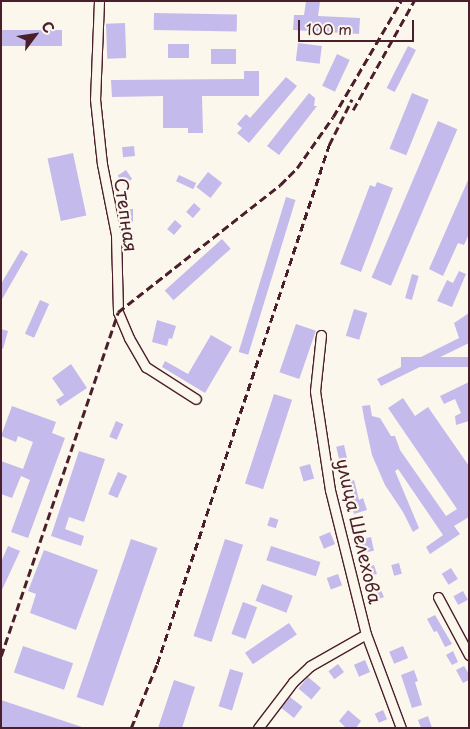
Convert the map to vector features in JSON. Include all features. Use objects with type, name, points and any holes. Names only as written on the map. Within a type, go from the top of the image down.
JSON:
[{"type":"street","name":"Степная","points":[[99,1],[95,99],[102,164],[116,235],[118,312],[129,338],[146,366],[196,399]]},
{"type":"street","name":"улица Шелехова","points":[[321,335],[315,392],[330,490],[366,634],[401,728]]},
{"type":"street","points":[[438,597],[469,655]]},
{"type":"street","points":[[258,728],[293,682],[310,666],[366,634]]},
{"type":"building","points":[[306,1],[320,2],[318,16],[360,18],[359,34],[293,30],[294,15],[304,15]]},
{"type":"building","points":[[154,13],[237,14],[237,31],[154,30]]},
{"type":"building","points":[[125,23],[126,58],[107,59],[106,24]]},
{"type":"building","points":[[1,30],[62,30],[62,46],[1,46]]},
{"type":"building","points":[[298,43],[322,46],[320,64],[296,61]]},
{"type":"building","points":[[168,44],[189,44],[189,58],[168,58]]},
{"type":"building","points":[[408,46],[416,50],[395,92],[387,88]]},
{"type":"building","points":[[211,49],[236,49],[236,64],[211,64]]},
{"type":"building","points":[[337,54],[350,60],[335,92],[322,86]]},
{"type":"building","points":[[244,71],[259,71],[259,96],[202,96],[203,133],[188,133],[188,128],[163,128],[163,96],[112,97],[111,80],[244,79]]},
{"type":"building","points":[[286,77],[297,86],[249,143],[237,133],[242,128],[237,124],[246,114],[250,118]]},
{"type":"building","points":[[309,93],[315,98],[314,106],[317,106],[279,155],[267,146]]},
{"type":"building","points":[[412,93],[429,100],[406,155],[390,149]]},
{"type":"building","points":[[438,121],[457,129],[391,286],[372,277]]},
{"type":"building","points":[[134,146],[135,156],[123,157],[122,147]]},
{"type":"building","points":[[73,153],[86,216],[61,221],[48,158]]},
{"type":"building","points":[[126,170],[132,179],[124,185],[118,176]]},
{"type":"building","points":[[208,172],[222,183],[210,198],[196,187]]},
{"type":"building","points":[[179,175],[196,183],[193,189],[176,181]]},
{"type":"building","points":[[469,178],[469,234],[464,245],[458,243],[443,276],[429,269]]},
{"type":"building","points":[[377,182],[393,188],[361,272],[340,264],[370,185],[375,187]]},
{"type":"building","points":[[286,197],[296,200],[248,355],[239,352]]},
{"type":"building","points":[[194,203],[201,209],[193,218],[186,212]]},
{"type":"building","points":[[121,209],[133,209],[133,222],[121,222]]},
{"type":"building","points":[[175,220],[182,226],[174,235],[167,229]]},
{"type":"building","points":[[222,239],[231,249],[173,300],[165,291]]},
{"type":"building","points":[[21,250],[28,254],[1,301],[1,284]]},
{"type":"building","points":[[459,271],[466,274],[452,307],[437,301],[447,280],[453,283]]},
{"type":"building","points":[[412,274],[419,276],[412,300],[405,298]]},
{"type":"building","points":[[40,300],[49,304],[34,338],[25,334]]},
{"type":"building","points":[[354,309],[367,313],[359,340],[346,336]]},
{"type":"building","points":[[469,313],[469,343],[381,386],[377,379],[459,338],[454,323]]},
{"type":"building","points":[[157,320],[176,326],[172,339],[169,338],[167,346],[152,342]]},
{"type":"building","points":[[296,324],[316,331],[299,379],[279,372]]},
{"type":"building","points":[[1,329],[8,331],[3,349],[1,348]]},
{"type":"building","points":[[211,335],[232,347],[205,393],[162,367],[165,361],[188,374]]},
{"type":"building","points":[[401,357],[469,357],[469,367],[401,367]]},
{"type":"building","points":[[71,364],[87,388],[60,406],[56,400],[64,395],[52,378]]},
{"type":"building","points":[[469,382],[469,421],[456,425],[455,416],[461,413],[455,399],[444,404],[440,396]]},
{"type":"building","points":[[274,394],[292,400],[263,489],[245,483]]},
{"type":"building","points":[[403,398],[415,416],[428,407],[469,466],[469,517],[454,526],[460,534],[430,554],[426,547],[443,535],[398,469],[395,471],[419,528],[413,532],[403,512],[385,485],[372,455],[364,418],[362,406],[370,405],[372,416],[380,418],[391,436],[395,436],[400,450],[446,516],[457,509],[388,408]]},
{"type":"building","points":[[12,406],[56,422],[52,433],[65,438],[28,538],[11,532],[30,480],[21,476],[12,498],[1,494],[1,461],[23,469],[33,442],[18,436],[16,442],[1,436]]},
{"type":"building","points":[[116,421],[123,424],[117,440],[109,437]]},
{"type":"building","points":[[344,445],[347,458],[339,459],[336,447]]},
{"type":"building","points":[[79,451],[105,459],[84,522],[69,517],[65,529],[84,536],[81,546],[51,536]]},
{"type":"building","points":[[310,464],[314,478],[304,481],[299,467]]},
{"type":"building","points":[[118,472],[127,476],[117,498],[108,494]]},
{"type":"building","points":[[354,480],[359,500],[363,498],[367,510],[354,514],[345,482]]},
{"type":"building","points":[[270,517],[279,520],[276,528],[267,526]]},
{"type":"building","points":[[330,532],[335,544],[324,549],[319,537]]},
{"type":"building","points":[[371,537],[374,551],[360,554],[357,540]]},
{"type":"building","points":[[131,539],[157,548],[103,706],[77,697]]},
{"type":"building","points":[[225,539],[243,545],[212,642],[193,636]]},
{"type":"building","points":[[8,546],[20,551],[1,592],[1,562]]},
{"type":"building","points":[[271,546],[320,562],[316,576],[266,560]]},
{"type":"building","points":[[44,550],[98,570],[76,630],[30,613],[36,594],[28,591]]},
{"type":"building","points":[[399,563],[402,574],[394,576],[391,565]]},
{"type":"building","points":[[374,565],[377,574],[368,576],[365,567]]},
{"type":"building","points":[[451,568],[458,579],[449,585],[442,574]]},
{"type":"building","points":[[338,574],[342,585],[331,589],[327,578]]},
{"type":"building","points":[[262,584],[293,596],[286,613],[256,601]]},
{"type":"building","points":[[379,586],[384,597],[374,601],[370,589]]},
{"type":"building","points":[[463,591],[468,600],[458,605],[453,596]]},
{"type":"building","points":[[243,602],[257,607],[245,639],[231,634]]},
{"type":"building","points":[[435,615],[452,644],[445,647],[437,631],[434,632],[427,619]]},
{"type":"building","points":[[289,623],[297,635],[253,664],[245,653]]},
{"type":"building","points":[[23,646],[73,663],[64,690],[14,672]]},
{"type":"building","points":[[403,646],[408,658],[394,664],[389,652]]},
{"type":"building","points":[[453,651],[458,662],[452,665],[446,655]]},
{"type":"building","points":[[365,660],[370,672],[359,677],[354,665]]},
{"type":"building","points":[[338,664],[344,672],[334,679],[328,671]]},
{"type":"building","points":[[464,666],[469,674],[469,680],[463,683],[456,670]]},
{"type":"building","points":[[230,669],[243,673],[232,710],[219,706]]},
{"type":"building","points":[[414,670],[418,681],[415,682],[422,705],[412,708],[401,675]]},
{"type":"building","points":[[308,677],[321,688],[311,699],[298,688]]},
{"type":"building","points":[[174,680],[195,687],[182,728],[158,728]]},
{"type":"building","points":[[290,697],[303,707],[294,718],[281,708]]},
{"type":"building","points":[[1,700],[82,727],[1,728]]},
{"type":"building","points":[[348,710],[361,721],[356,728],[346,728],[339,721]]},
{"type":"building","points":[[383,710],[387,719],[379,723],[375,714]]},
{"type":"building","points":[[428,716],[432,728],[421,728],[418,720]]},
{"type":"railway","points":[[1,656],[118,312],[280,185],[297,168],[333,117],[401,1]]},
{"type":"railway","points":[[353,110],[414,1]]},
{"type":"railway","points":[[131,728],[157,664],[329,145],[352,99]]}]
